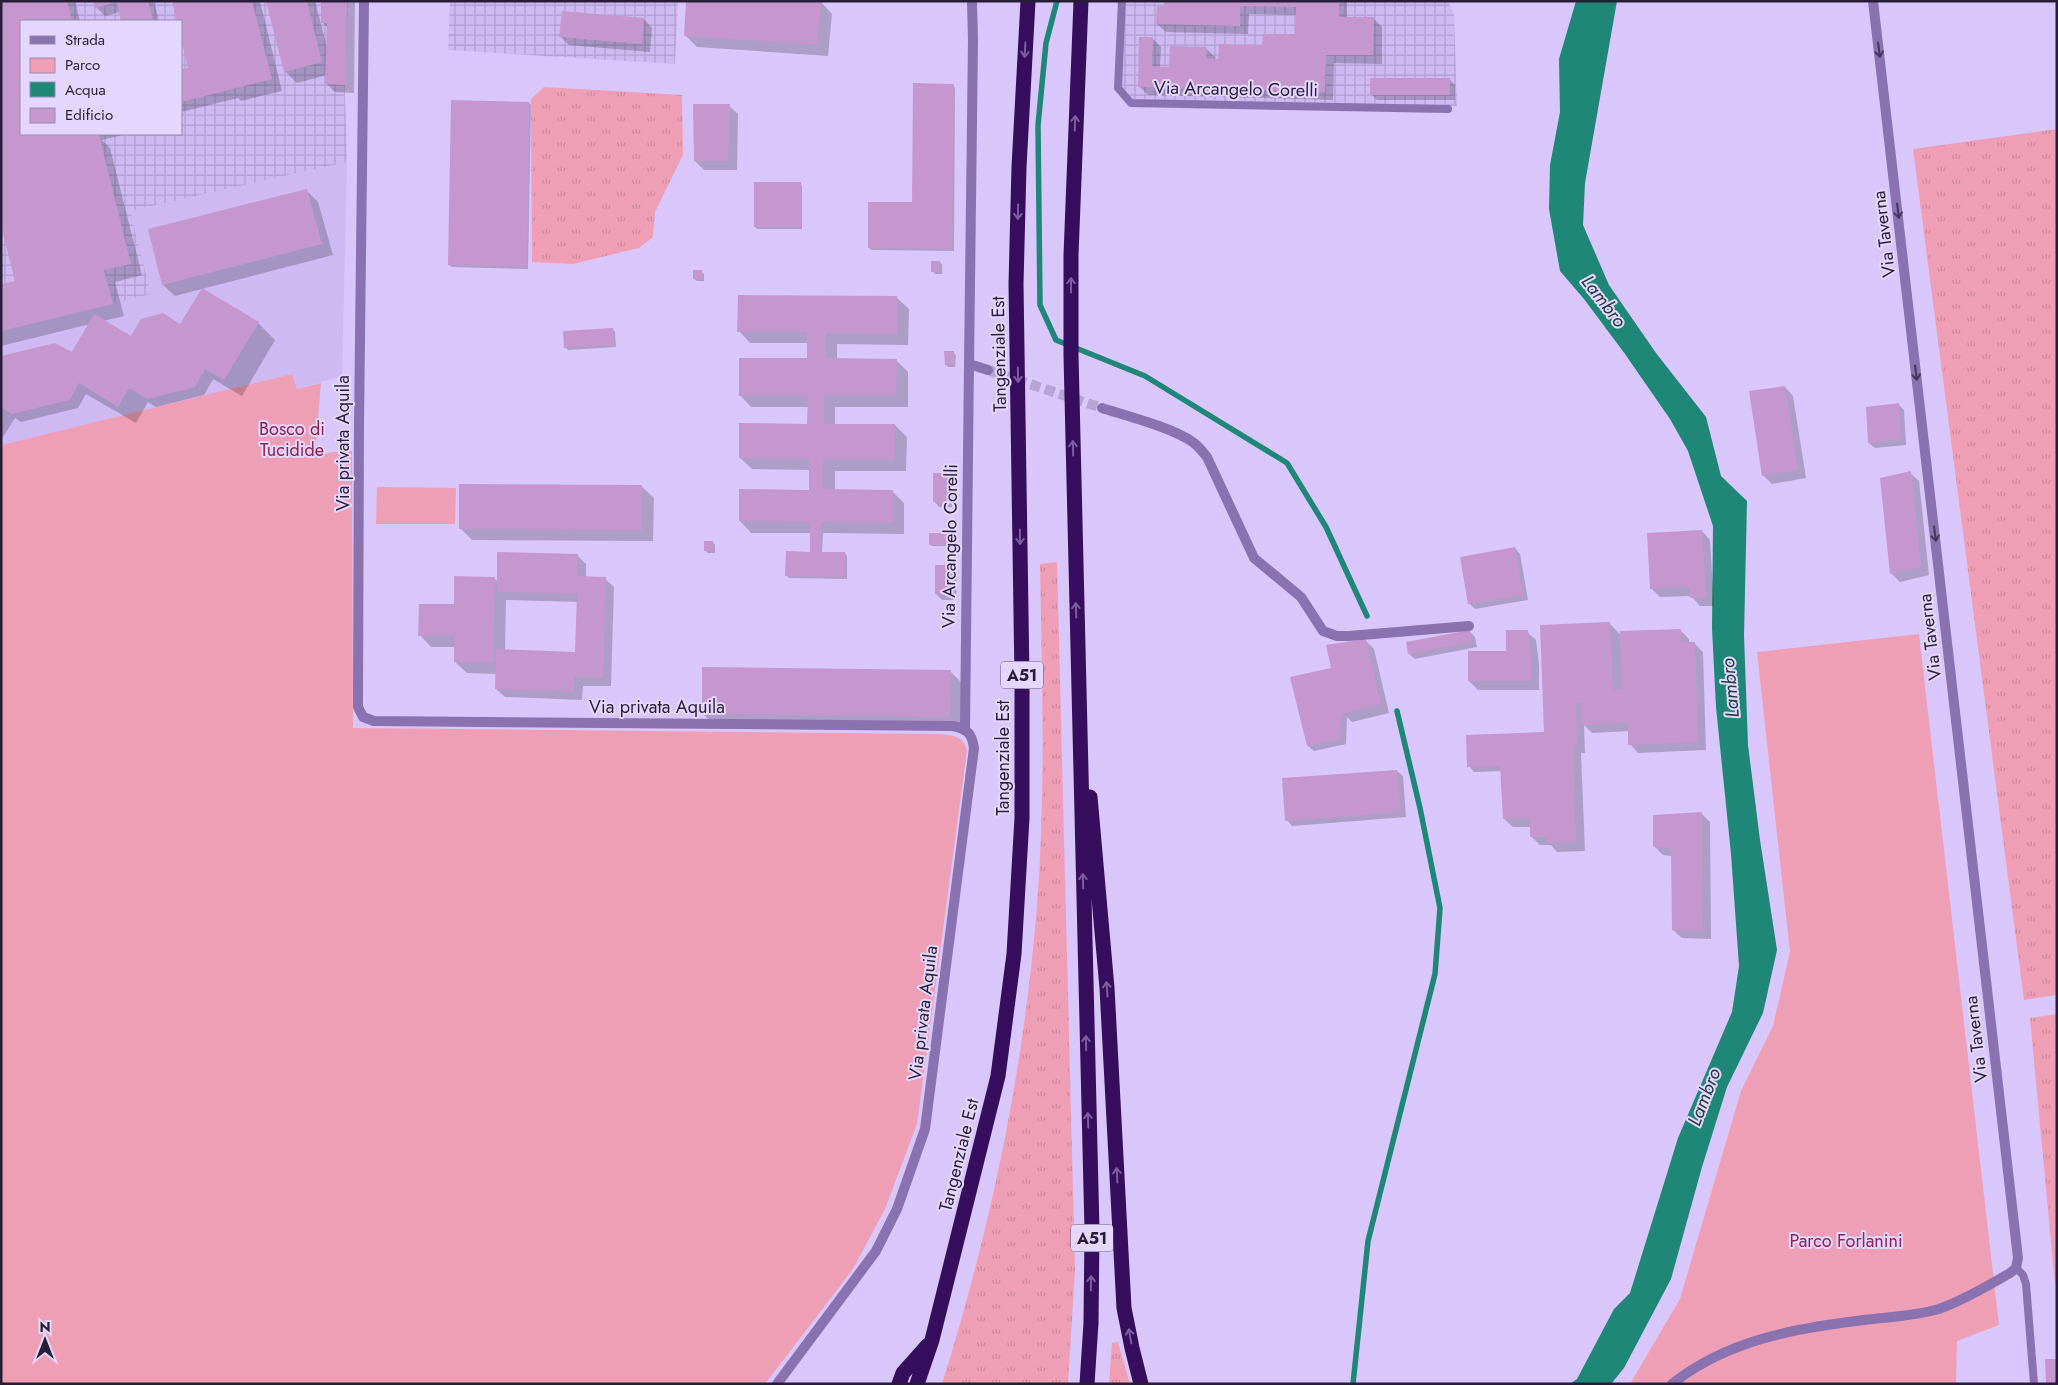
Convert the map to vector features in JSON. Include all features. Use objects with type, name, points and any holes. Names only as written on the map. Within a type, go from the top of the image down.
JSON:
[{"type":"highway","name":"Tangenziale Est","points":[[918,1384],[932,1340],[998,1076],[1014,954],[1022,818],[1022,679],[1016,284],[1019,167],[1028,1]]},
{"type":"highway","name":"A51","points":[[1081,1],[1071,254],[1077,659],[1092,1231],[1091,1322],[1087,1384]]},
{"type":"highway","points":[[1077,659],[1107,988],[1124,1308],[1141,1384]]},
{"type":"highway","points":[[899,1384],[903,1373],[932,1340]]},
{"type":"street","name":"Via privata Aquila","points":[[364,1],[358,694],[358,707],[363,717],[374,721],[953,726],[965,728],[973,737],[974,748],[925,1129],[897,1208],[876,1251],[778,1384]]},
{"type":"street","name":"Via Arcangelo Corelli","points":[[965,728],[972,1]]},
{"type":"street","name":"Via Taverna","points":[[1874,1],[2016,1239],[2018,1258],[2016,1268]]},
{"type":"street","points":[[969,364],[988,370]]},
{"type":"street","points":[[1102,408],[1179,435],[1200,448],[1207,457],[1254,558],[1301,597],[1323,631],[1343,636],[1469,626]]},
{"type":"street","points":[[1672,1384],[1711,1358],[1747,1342],[1818,1325],[1915,1314],[1939,1308],[1989,1285],[2016,1268]]},
{"type":"lane","name":"Via Arcangelo Corelli","points":[[1122,1],[1118,88],[1131,103],[1448,109]]},
{"type":"lane","name":"Via Taverna","points":[[2016,1268],[2023,1275],[2026,1284],[2034,1384]]},
{"type":"shaded area","points":[[1,1],[348,1],[345,95],[347,162],[130,211],[151,294],[1,331]]},
{"type":"shaded area","points":[[450,1],[678,1],[675,64],[448,50]]},
{"type":"shaded area","points":[[1126,1],[1448,1],[1454,15],[1457,106],[1133,99],[1122,87]]},
{"type":"shaded area","points":[[347,162],[342,376],[297,389],[292,374],[1,445],[1,331],[113,304],[130,211]]},
{"type":"green space","points":[[544,87],[682,95],[683,155],[655,212],[653,237],[639,248],[573,264],[532,262],[531,99]]},
{"type":"green space","points":[[2057,129],[2057,995],[2024,1000],[1913,149]]},
{"type":"green space","name":"Bosco di Tucidide","points":[[292,374],[297,389],[321,383],[315,456],[333,452],[352,451],[353,728],[941,734],[960,739],[965,745],[967,750],[917,1124],[885,1209],[853,1269],[765,1384],[1,1384],[1,445]]},
{"type":"green space","points":[[377,487],[456,488],[455,524],[376,524]]},
{"type":"green space","points":[[1057,562],[1075,1270],[1068,1384],[942,1384],[976,1266],[990,1207],[1003,1148],[1024,1028],[1037,906],[1042,820],[1043,735],[1040,564]]},
{"type":"green space","name":"Parco Forlanini","points":[[1919,634],[1999,1325],[1957,1341],[1956,1384],[1630,1384],[1680,1299],[1741,1091],[1773,1026],[1790,952],[1757,652]]},
{"type":"green space","points":[[2057,1014],[2057,1285],[2055,1285],[2030,1018]]},
{"type":"green space","points":[[1118,1342],[1130,1384],[1109,1384],[1112,1343]]},
{"type":"water","name":"Lambro","points":[[1576,1],[1617,1],[1585,183],[1583,225],[1609,285],[1656,353],[1706,417],[1721,476],[1747,501],[1744,635],[1748,745],[1777,950],[1763,1013],[1727,1087],[1702,1167],[1671,1279],[1624,1368],[1611,1384],[1570,1384],[1577,1379],[1614,1309],[1630,1293],[1678,1138],[1732,1012],[1739,966],[1731,854],[1716,707],[1712,628],[1713,526],[1688,451],[1670,419],[1625,354],[1584,299],[1560,271],[1549,209],[1550,165],[1560,112],[1559,59]]},
{"type":"building","points":[[1,1],[67,1],[72,20],[20,20],[20,135],[99,135],[131,264],[104,270],[113,304],[1,331],[1,284],[15,281],[1,225]]},
{"type":"building","points":[[93,1],[148,1],[153,20],[121,20],[117,2],[95,8]]},
{"type":"building","points":[[172,1],[252,1],[272,79],[182,102],[182,69],[188,68],[182,43],[182,20],[177,20]]},
{"type":"building","points":[[266,1],[307,1],[322,62],[284,72]]},
{"type":"building","points":[[321,1],[347,1],[346,85],[325,84],[327,23],[321,23]]},
{"type":"building","points":[[686,1],[821,1],[817,45],[684,36]]},
{"type":"building","points":[[1164,1],[1339,1],[1339,17],[1374,17],[1373,55],[1326,55],[1325,92],[1138,87],[1139,37],[1153,37],[1152,66],[1169,67],[1170,46],[1207,47],[1206,59],[1218,59],[1219,44],[1262,45],[1263,34],[1295,34],[1296,7],[1240,6],[1240,26],[1156,24],[1157,6],[1164,6]]},
{"type":"building","points":[[562,11],[644,18],[642,44],[559,37]]},
{"type":"building","points":[[1370,78],[1450,78],[1450,95],[1370,95]]},
{"type":"building","points":[[913,83],[954,84],[952,249],[868,248],[868,202],[912,202]]},
{"type":"building","points":[[451,100],[529,102],[527,267],[448,265]]},
{"type":"building","points":[[693,104],[730,104],[728,161],[694,161]]},
{"type":"building","points":[[754,182],[801,182],[801,227],[754,227]]},
{"type":"building","points":[[307,189],[322,244],[162,285],[148,229]]},
{"type":"building","points":[[931,261],[940,261],[940,272],[931,272]]},
{"type":"building","points":[[693,270],[702,270],[702,279],[693,279]]},
{"type":"building","points":[[202,288],[259,322],[224,380],[205,369],[195,387],[147,399],[129,388],[118,407],[79,383],[70,400],[12,414],[1,407],[1,356],[55,343],[72,352],[94,314],[131,336],[141,319],[163,313],[180,324]]},
{"type":"building","points":[[738,295],[897,296],[897,334],[826,333],[826,358],[897,359],[896,396],[824,396],[824,424],[895,424],[895,460],[823,460],[823,489],[893,490],[893,523],[821,522],[820,552],[845,552],[845,577],[785,576],[786,551],[810,552],[810,522],[739,521],[739,489],[809,490],[809,459],[739,458],[739,423],[807,424],[808,396],[739,396],[739,358],[807,358],[807,332],[737,332]]},
{"type":"building","points":[[613,328],[614,345],[564,348],[563,331]]},
{"type":"building","points":[[944,351],[954,351],[954,365],[945,365]]},
{"type":"building","points":[[1785,386],[1798,470],[1762,476],[1749,391]]},
{"type":"building","points":[[1899,403],[1901,439],[1868,443],[1866,407]]},
{"type":"building","points":[[1911,471],[1921,567],[1890,574],[1880,478]]},
{"type":"building","points":[[933,473],[948,473],[947,502],[933,502]]},
{"type":"building","points":[[459,484],[642,485],[642,530],[459,529]]},
{"type":"building","points":[[1702,530],[1706,597],[1690,598],[1690,587],[1650,589],[1647,533]]},
{"type":"building","points":[[929,533],[952,533],[952,545],[929,545]]},
{"type":"building","points":[[704,541],[713,541],[713,551],[704,551]]},
{"type":"building","points":[[1515,547],[1523,595],[1468,604],[1460,557]]},
{"type":"building","points":[[497,552],[578,554],[577,576],[606,577],[603,678],[574,677],[574,692],[495,689],[496,649],[575,652],[577,594],[497,592]]},
{"type":"building","points":[[935,565],[952,565],[951,595],[935,594]]},
{"type":"building","points":[[454,576],[495,577],[493,663],[454,662],[454,636],[418,636],[419,604],[454,604]]},
{"type":"building","points":[[1610,622],[1613,690],[1622,689],[1620,631],[1681,629],[1681,642],[1695,642],[1698,742],[1628,745],[1628,723],[1582,725],[1582,703],[1576,703],[1577,745],[1573,745],[1576,842],[1548,843],[1547,837],[1530,837],[1530,818],[1503,819],[1500,766],[1467,767],[1466,735],[1544,732],[1540,625]]},
{"type":"building","points":[[1470,630],[1472,642],[1408,654],[1406,642]]},
{"type":"building","points":[[1506,630],[1528,630],[1531,655],[1531,681],[1468,681],[1468,651],[1506,651]]},
{"type":"building","points":[[1366,639],[1381,704],[1342,714],[1340,739],[1307,746],[1290,677],[1331,668],[1326,645]]},
{"type":"building","points":[[702,667],[951,670],[950,717],[702,714]]},
{"type":"building","points":[[1397,770],[1401,812],[1285,821],[1282,778]]},
{"type":"building","points":[[1702,812],[1703,931],[1672,930],[1671,849],[1653,846],[1653,815]]},
{"type":"building","points":[[2045,1359],[2057,1359],[2057,1383],[2046,1383]]},
{"type":"waterway","points":[[1057,1],[1046,43],[1038,125],[1040,305],[1056,340],[1145,376],[1287,463],[1326,527],[1367,616]]},
{"type":"waterway","points":[[1353,1384],[1368,1241],[1435,974],[1440,908],[1420,808],[1397,711]]},
{"type":"tunnel","points":[[988,370],[1102,408]]}]
